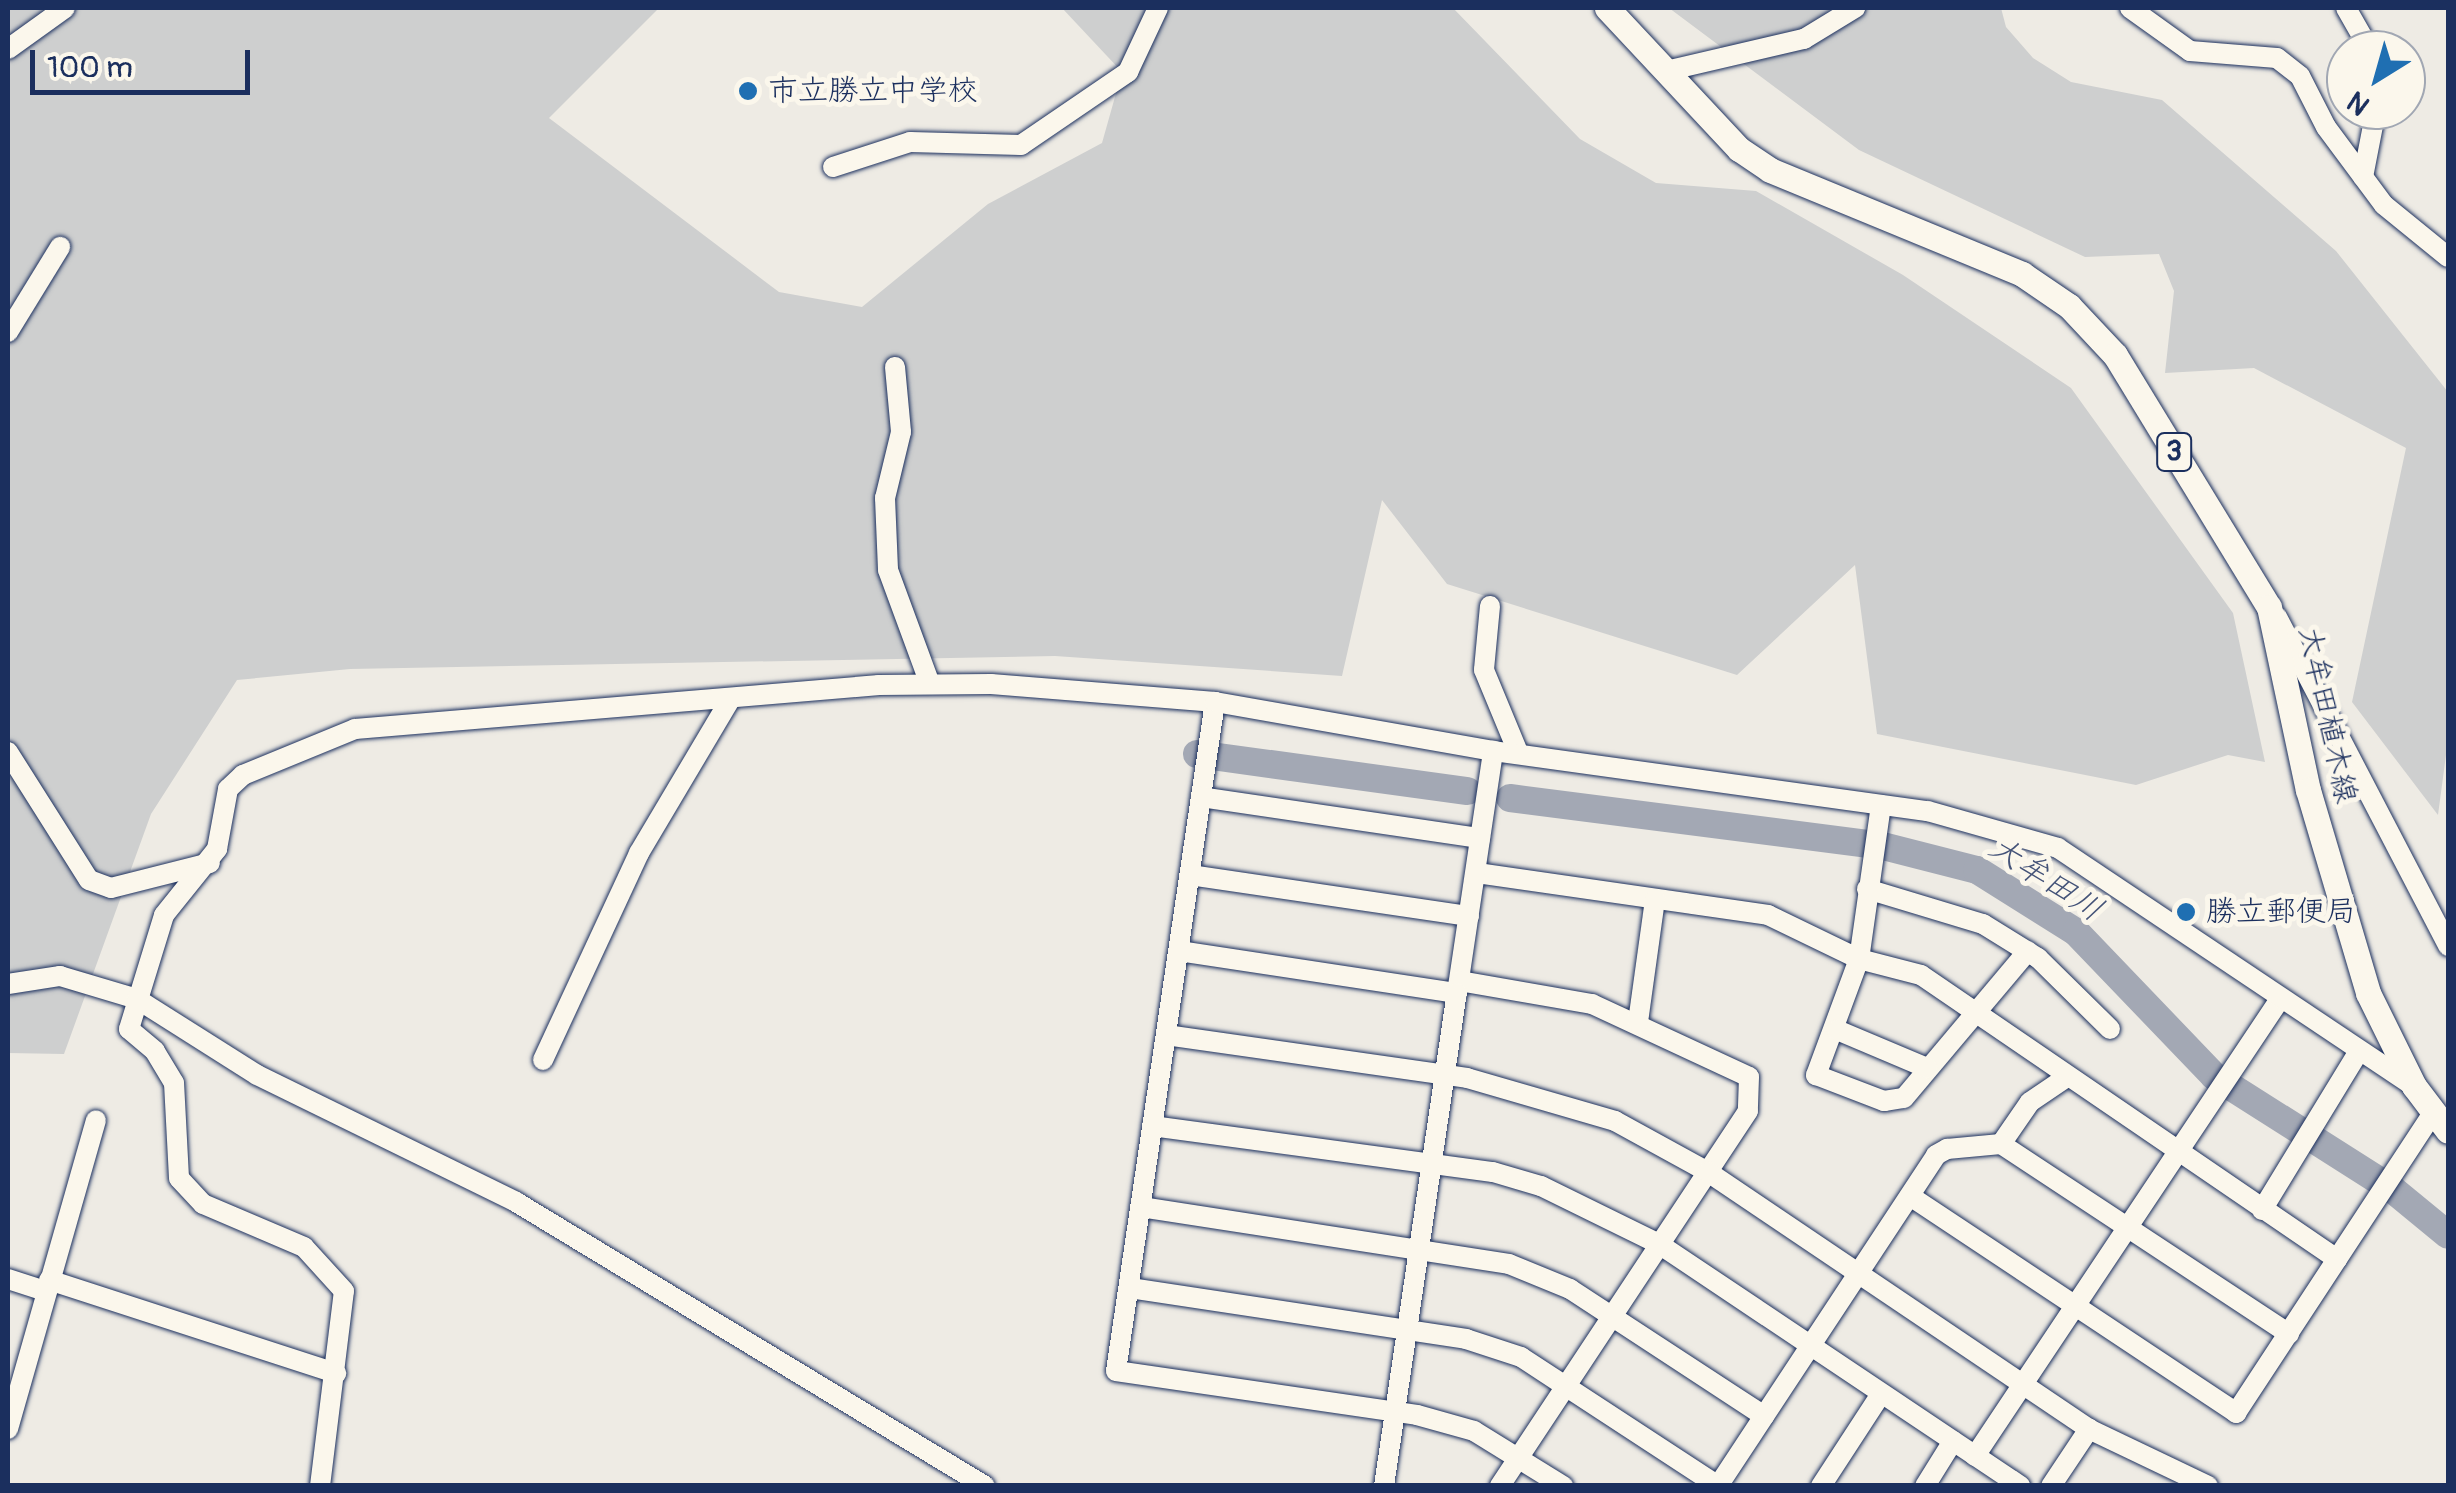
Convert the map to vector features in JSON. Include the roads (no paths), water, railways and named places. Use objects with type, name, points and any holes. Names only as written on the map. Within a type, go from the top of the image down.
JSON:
[{"type":"main road","name":"大牟田植木線","points":[[1606,8],[1770,170],[2022,274],[2069,306],[2115,355],[2240,566],[2269,607],[2308,790],[2368,993],[2414,1086],[2441,1121]]},
{"type":"street","points":[[8,48],[65,8]]},
{"type":"street","points":[[833,167],[910,142],[1021,146],[1128,72],[1158,8]]},
{"type":"street","points":[[1666,71],[1804,39],[1855,8]]},
{"type":"street","points":[[2130,8],[2190,51],[2277,58],[2300,76],[2384,206],[2448,258]]},
{"type":"street","points":[[2346,8],[2359,30]]},
{"type":"street","points":[[2363,177],[2372,130]]},
{"type":"street","points":[[8,332],[60,247]]},
{"type":"street","points":[[895,366],[901,432],[885,498],[888,570],[930,684]]},
{"type":"street","points":[[2240,566],[2311,677],[2448,946]]},
{"type":"street","points":[[1490,606],[1484,670],[1518,752]]},
{"type":"street","points":[[320,1486],[344,1290],[329,1268],[283,1236],[203,1204],[179,1178],[174,1083],[155,1051],[129,1029],[164,915],[210,863],[228,789],[344,732],[930,684],[1214,702],[1315,717],[1493,752],[1518,752],[1881,805],[1994,826],[2058,848],[2414,1086]]},
{"type":"street","points":[[542,1060],[639,853],[730,700]]},
{"type":"street","points":[[1214,702],[1116,1371],[1395,1412],[1474,1431],[1563,1486]]},
{"type":"street","points":[[8,752],[89,880],[111,888],[210,863]]},
{"type":"street","points":[[1384,1486],[1423,1247],[1493,752]]},
{"type":"street","points":[[1200,796],[1480,838]]},
{"type":"street","points":[[1881,805],[1870,859],[1859,959],[1837,1030],[1816,1074],[1884,1101],[1904,1098],[2028,951]]},
{"type":"street","points":[[1476,872],[1768,915],[1859,959],[1921,975],[1978,1012],[2064,1079],[2337,1259]]},
{"type":"street","points":[[1190,875],[1469,916]]},
{"type":"street","points":[[1866,889],[1948,907],[2028,951],[2110,1029]]},
{"type":"street","points":[[1638,1022],[1655,899]]},
{"type":"street","points":[[1179,951],[1458,987],[1529,989],[1638,1022],[1749,1077],[1748,1111],[1500,1486]]},
{"type":"street","points":[[8,984],[60,976],[137,1000],[257,1075],[516,1202],[985,1486]]},
{"type":"street","points":[[1975,1456],[2280,999]]},
{"type":"street","points":[[1837,1030],[1927,1068]]},
{"type":"street","points":[[1166,1035],[1445,1075],[1590,1112],[1708,1172],[2089,1429],[2208,1486]]},
{"type":"street","points":[[2262,1210],[2359,1051]]},
{"type":"street","points":[[2001,1144],[2030,1102],[2064,1079]]},
{"type":"street","points":[[8,1428],[96,1120]]},
{"type":"street","points":[[1910,1196],[2236,1413],[2392,1176],[2441,1121]]},
{"type":"street","points":[[1152,1126],[1433,1162],[1542,1186],[1660,1244],[2022,1486]]},
{"type":"street","points":[[1130,1288],[1409,1327],[1520,1358],[1718,1486],[1936,1154],[2001,1144],[2289,1334]]},
{"type":"street","points":[[1141,1208],[1423,1247],[1510,1264],[1612,1315],[1764,1416]]},
{"type":"street","points":[[8,1279],[47,1286],[336,1373]]},
{"type":"street","points":[[1821,1486],[1880,1394]]},
{"type":"street","points":[[2052,1486],[2089,1429]]},
{"type":"street","points":[[1925,1486],[1953,1441]]},
{"type":"waterway","name":"大牟田川","points":[[1197,754],[1467,791]]},
{"type":"waterway","name":"大牟田川","points":[[1510,798],[1879,845],[1977,870],[2076,932],[2214,1076],[2392,1189],[2448,1235]]},
{"type":"place","name":"市立勝立中学校","points":[[748,91]]},
{"type":"place","name":"勝立郵便局","points":[[2186,912]]}]
